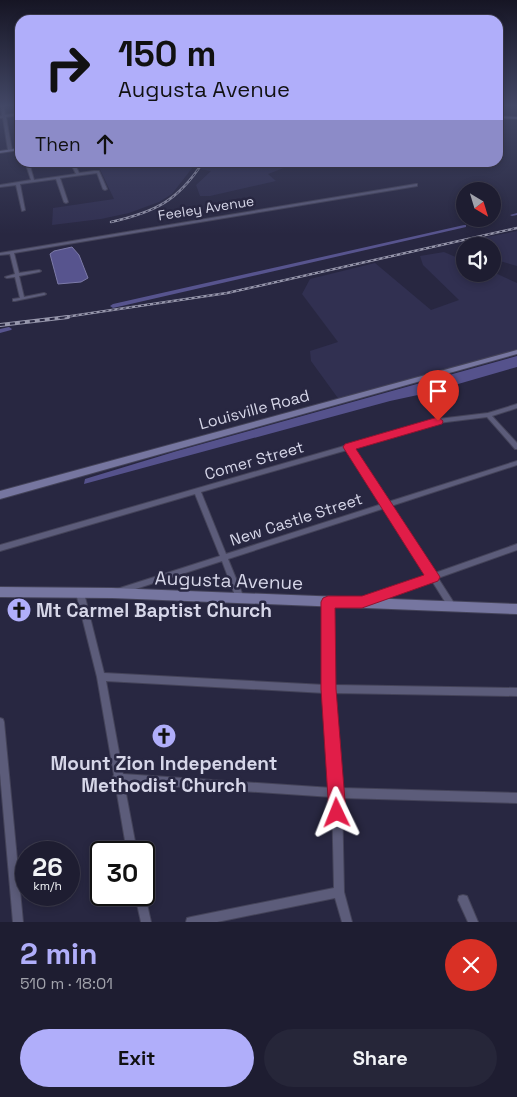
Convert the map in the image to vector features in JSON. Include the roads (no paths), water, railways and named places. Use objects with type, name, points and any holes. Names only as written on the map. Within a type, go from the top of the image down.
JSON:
[{"type":"main road","points":[[0,152],[15,150]]},
{"type":"main road","name":"Louisville Road","points":[[0,495],[517,352]]},
{"type":"main road","name":"Augusta Avenue","points":[[0,592],[112,593],[517,610]]},
{"type":"street","points":[[29,167],[33,181]]},
{"type":"street","points":[[74,167],[78,174]]},
{"type":"street","points":[[0,186],[98,172],[105,189]]},
{"type":"street","points":[[58,178],[66,202]]},
{"type":"street","points":[[18,184],[23,210]]},
{"type":"street","name":"Feeley Avenue","points":[[0,254],[416,185]]},
{"type":"street","points":[[12,252],[22,298]]},
{"type":"street","points":[[7,276],[39,271]]},
{"type":"street","points":[[15,300],[44,294]]},
{"type":"street","name":"Comer Street","points":[[0,548],[438,421],[488,415],[517,406]]},
{"type":"street","points":[[488,415],[517,447]]},
{"type":"street","points":[[349,447],[452,606]]},
{"type":"street","name":"New Castle Street","points":[[112,593],[517,463]]},
{"type":"street","points":[[197,491],[240,598]]},
{"type":"street","points":[[362,602],[517,547]]},
{"type":"street","points":[[80,593],[100,677],[130,841]]},
{"type":"street","points":[[328,602],[329,689],[337,793],[339,892],[346,922]]},
{"type":"street","points":[[100,677],[329,689],[517,692]]},
{"type":"street","points":[[0,722],[18,922]]},
{"type":"street","points":[[118,778],[337,793],[517,798]]},
{"type":"street","points":[[191,922],[339,892]]},
{"type":"street","points":[[463,900],[473,922]]},
{"type":"street","points":[[142,906],[146,922]]},
{"type":"waterway","points":[[512,215],[517,214]]},
{"type":"waterway","points":[[113,306],[456,228]]},
{"type":"waterway","points":[[0,331],[9,329]]},
{"type":"railway","points":[[111,222],[140,214],[164,203],[184,186],[200,167]]},
{"type":"railway","points":[[58,318],[227,293],[517,228]]},
{"type":"railway","points":[[0,325],[68,317]]},
{"type":"place","name":"Mt Carmel Baptist Church","points":[[19,610]]},
{"type":"place","name":"Mount Zion Independent Methodist Church","points":[[164,736]]}]
